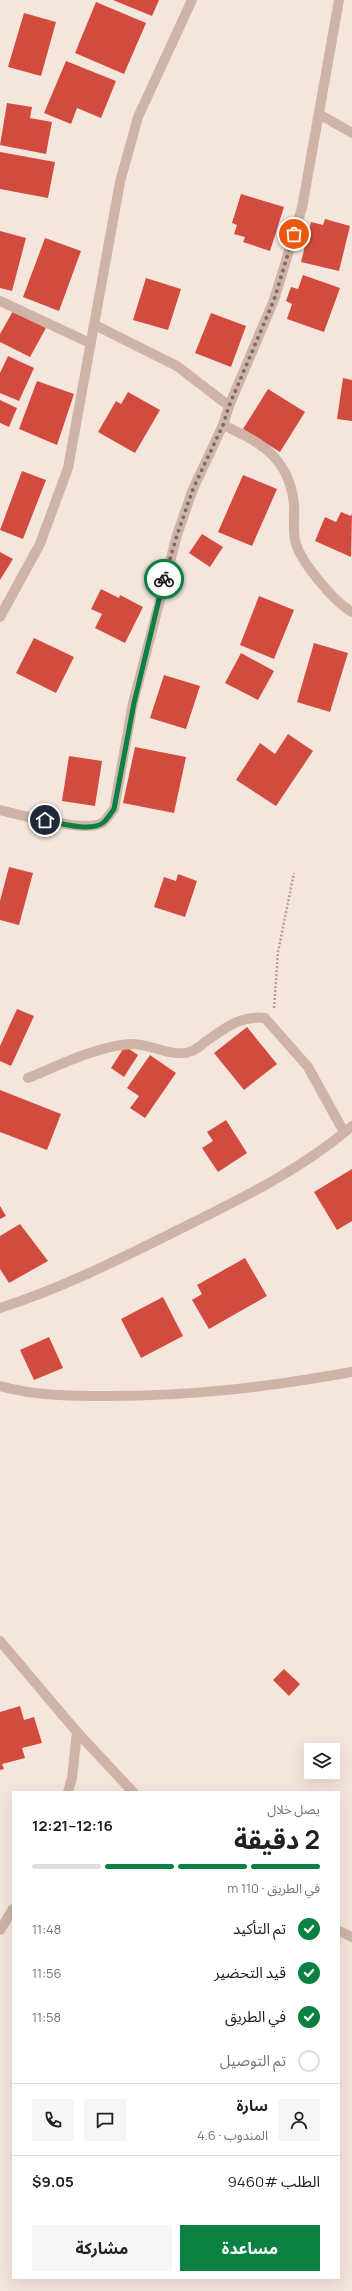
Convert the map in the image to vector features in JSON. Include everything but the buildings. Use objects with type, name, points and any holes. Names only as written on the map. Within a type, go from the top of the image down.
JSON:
[{"type":"street","points":[[0,617],[40,544],[68,468],[90,343],[95,325],[108,238],[120,182],[138,116],[192,0]]},
{"type":"street","points":[[0,810],[74,826],[94,826],[104,822],[114,809],[134,703],[177,535],[193,489],[223,425],[229,406],[274,300],[298,222],[339,0]]},
{"type":"street","points":[[319,114],[352,133]]},
{"type":"street","points":[[0,301],[90,343]]},
{"type":"street","points":[[95,325],[177,366],[229,406]]},
{"type":"street","points":[[223,425],[261,444],[275,457],[288,476],[293,502],[296,543],[304,559],[324,584],[345,608],[352,612]]},
{"type":"street","points":[[0,1308],[60,1288],[229,1205],[286,1173],[348,1129],[308,1067],[272,1024],[265,1018],[256,1017],[236,1021],[194,1051],[181,1054],[143,1044],[129,1044],[79,1058],[28,1078]]},
{"type":"street","points":[[0,1386],[51,1396],[159,1396],[246,1389],[352,1372]]},
{"type":"street","points":[[0,1641],[77,1732],[132,1791]]},
{"type":"street","points":[[68,1791],[72,1778],[77,1732]]},
{"type":"street","points":[[0,1930],[12,1911]]},
{"type":"street","points":[[340,1932],[352,1937]]},
{"type":"path","points":[[272,1024],[278,952],[294,874]]},
{"type":"way so far","points":[[164,579],[193,489],[223,425],[229,406],[274,300],[294,234]]},
{"type":"route","points":[[45,820],[74,826],[94,826],[104,822],[114,809],[134,703],[164,579]]}]
